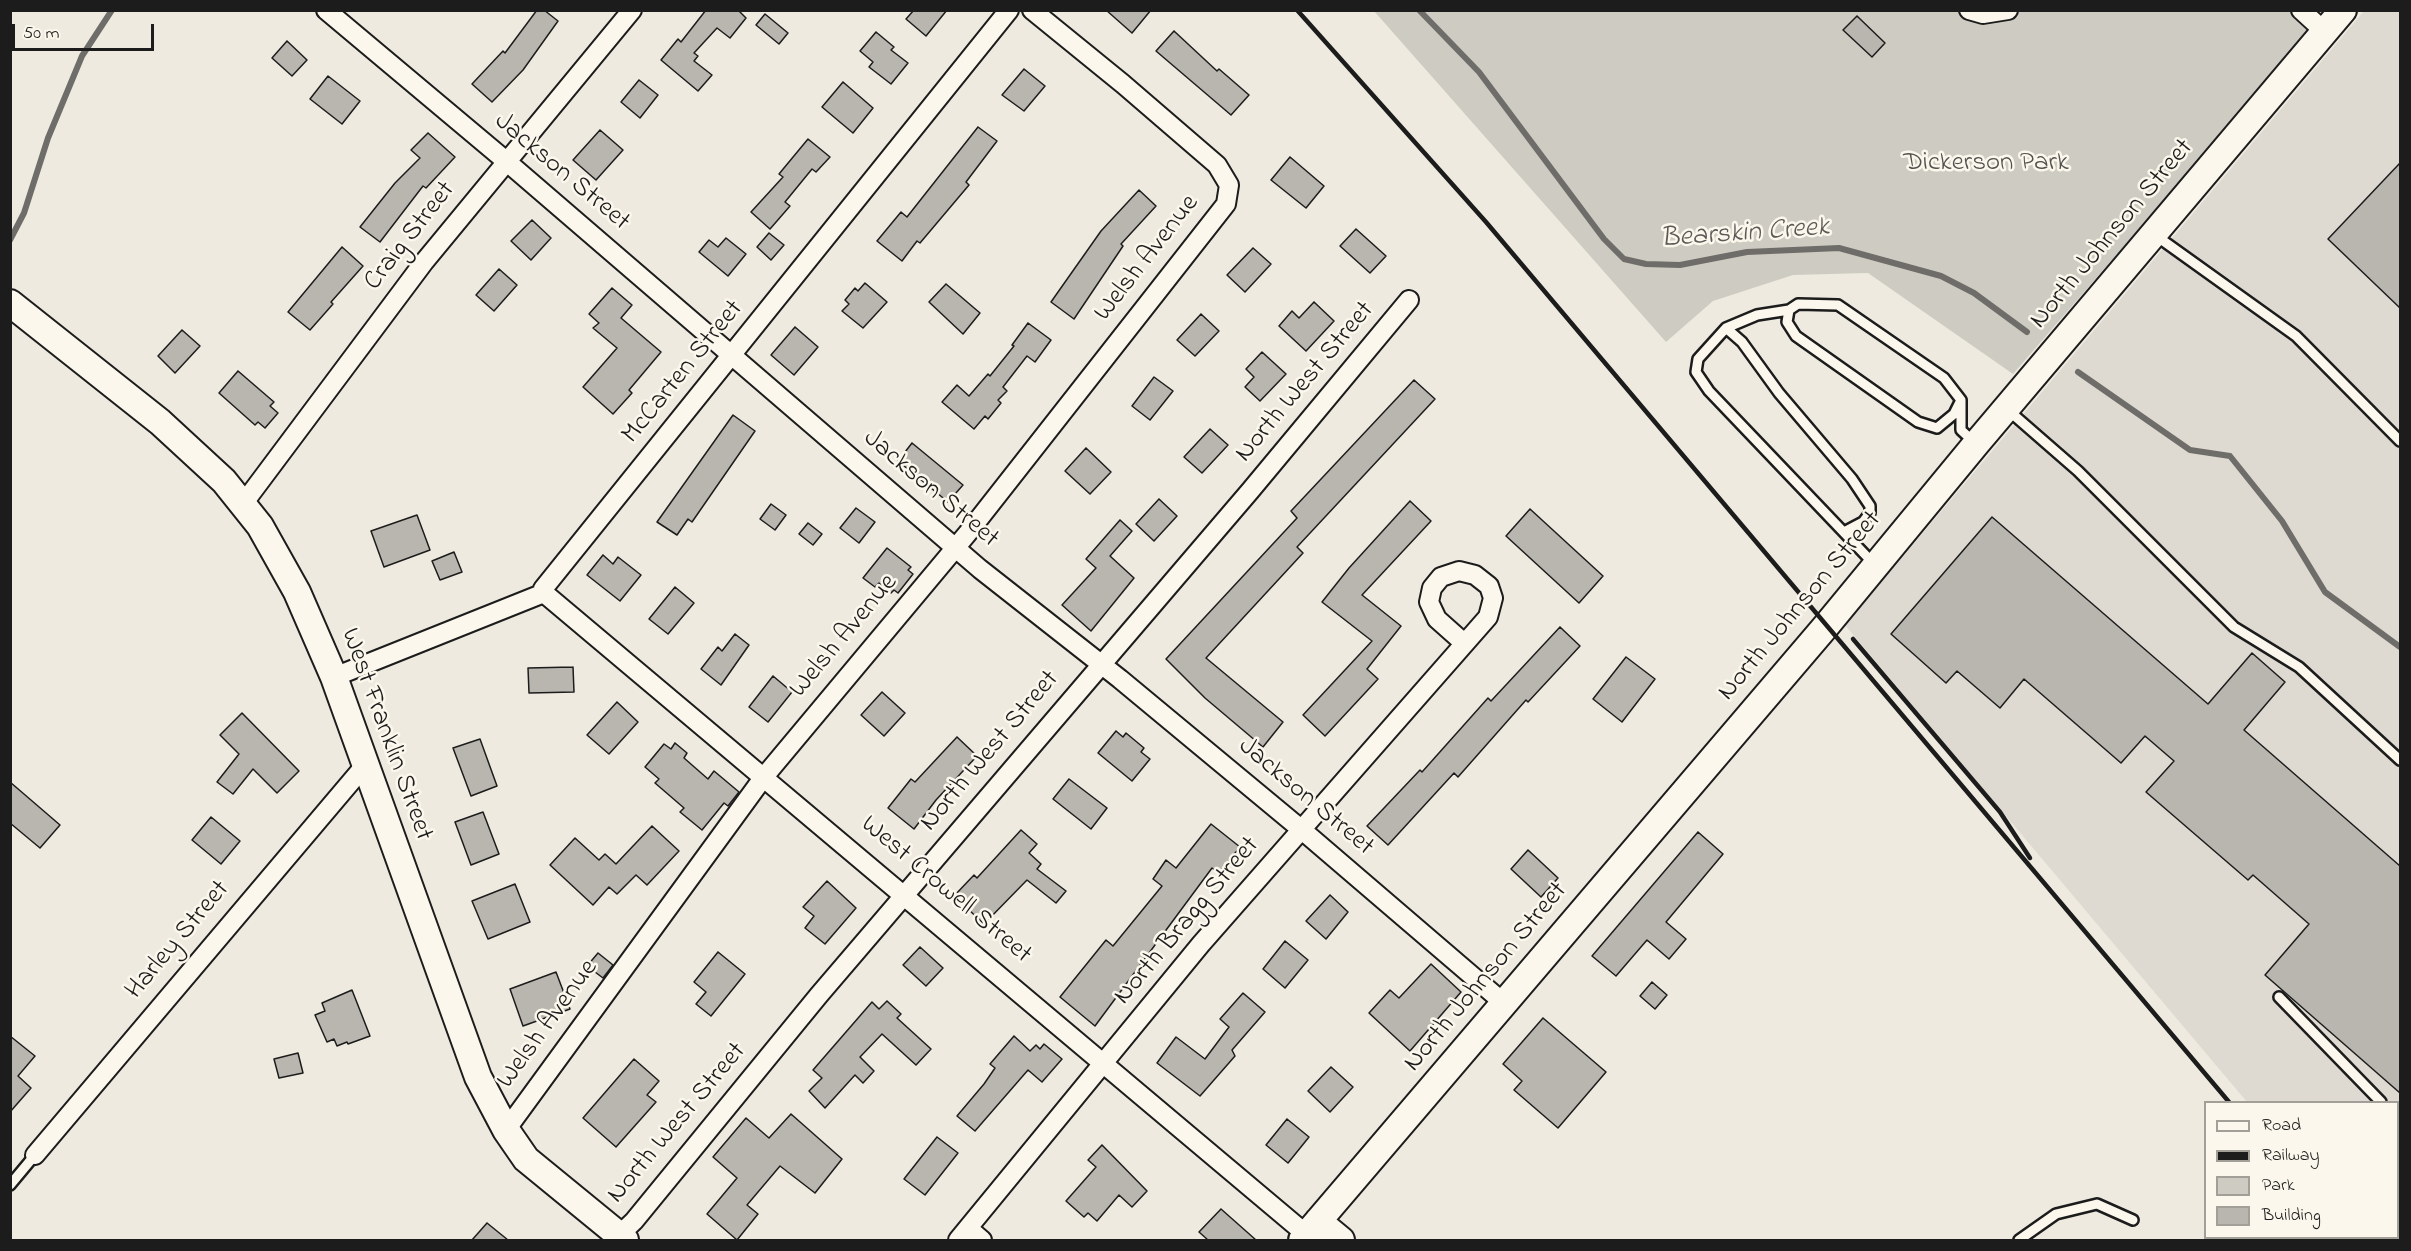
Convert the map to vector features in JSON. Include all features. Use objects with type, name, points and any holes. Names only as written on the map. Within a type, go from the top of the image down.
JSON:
[{"type":"main road","name":"North Johnson Street","points":[[1309,1232],[1505,1004],[2343,10]]},
{"type":"main road","name":"West Franklin Street","points":[[10,303],[160,422],[224,481],[260,526],[297,592],[334,677],[478,1077],[506,1130],[526,1159],[619,1239]]},
{"type":"main road","name":"West Crowell Street","points":[[1309,1232],[1341,1240]]},
{"type":"street","name":"Jackson Street","points":[[326,10],[506,161],[954,547],[1101,664],[1302,830],[1505,1004]]},
{"type":"street","name":"Craig Street","points":[[243,504],[424,262],[632,10]]},
{"type":"street","name":"McCarten Street","points":[[544,593],[543,589],[1009,10]]},
{"type":"street","name":"Welsh Avenue","points":[[506,1130],[763,778],[954,547],[968,534],[1226,204],[1229,185],[1217,165],[1032,10]]},
{"type":"street","points":[[1969,10],[1983,14],[2008,10]]},
{"type":"street","points":[[2301,10],[2325,32]]},
{"type":"street","name":"North West Street","points":[[619,1239],[904,896],[1250,492],[1409,300]]},
{"type":"street","points":[[334,677],[544,593]]},
{"type":"street","name":"West Crowell Street","points":[[544,593],[1103,1064],[1309,1232]]},
{"type":"street","name":"North Bragg Street","points":[[963,1234],[1201,944],[1464,643]]},
{"type":"street","name":"Harley Street","points":[[35,1155],[366,764]]},
{"type":"street","points":[[963,1234],[982,1240]]},
{"type":"lane","points":[[2153,234],[2296,336],[2400,441]]},
{"type":"lane","points":[[1875,566],[1709,391],[1696,372],[1698,359],[1726,328],[1757,315],[1789,310],[1798,304],[1838,305],[1944,378],[1961,400],[1961,430],[1976,444]]},
{"type":"lane","points":[[1789,310],[1787,322],[1796,336],[1918,422],[1937,428],[1954,414],[1961,400]]},
{"type":"lane","points":[[1726,328],[1742,342],[1779,393],[1852,479],[1870,506],[1870,513],[1863,522],[1844,532]]},
{"type":"lane","points":[[2006,408],[2078,471],[2234,627],[2299,667],[2400,760]]},
{"type":"lane","points":[[2279,997],[2380,1101]]},
{"type":"lane","points":[[10,1185],[35,1155]]},
{"type":"lane","points":[[2019,1240],[2056,1214],[2097,1204],[2133,1220]]},
{"type":"shaded area","points":[[2364,11],[2400,11],[2400,1240],[2361,1239],[2399,1239],[2399,1101],[2246,1101],[1845,625]]},
{"type":"green space","name":"Dickerson Park","points":[[1374,11],[2328,11],[2013,374],[1868,273],[1793,275],[1713,301],[1666,342]]},
{"type":"building","points":[[537,10],[544,10],[558,21],[523,70],[492,102],[472,84],[503,51],[505,53]]},
{"type":"building","points":[[706,10],[738,10],[746,18],[730,38],[717,28],[694,53],[698,56],[694,61],[712,75],[698,91],[661,60],[678,39],[681,42]]},
{"type":"building","points":[[914,10],[947,10],[926,36],[906,19]]},
{"type":"building","points":[[1106,10],[1151,10],[1132,33]]},
{"type":"building","points":[[765,14],[788,33],[779,44],[756,25]]},
{"type":"building","points":[[1857,16],[1885,43],[1872,57],[1843,30]]},
{"type":"building","points":[[1174,31],[1217,71],[1219,69],[1249,95],[1231,115],[1156,51]]},
{"type":"building","points":[[876,32],[894,47],[891,50],[908,63],[891,84],[869,67],[873,62],[860,51]]},
{"type":"building","points":[[287,41],[307,60],[292,76],[272,58]]},
{"type":"building","points":[[1024,69],[1045,86],[1024,111],[1002,95]]},
{"type":"building","points":[[328,76],[360,101],[342,124],[310,99]]},
{"type":"building","points":[[639,80],[658,95],[640,118],[621,102]]},
{"type":"building","points":[[843,82],[873,108],[853,133],[822,107]]},
{"type":"building","points":[[978,127],[997,141],[966,182],[969,185],[920,243],[917,241],[902,261],[877,241],[901,212],[907,217]]},
{"type":"building","points":[[600,130],[623,150],[596,180],[573,160]]},
{"type":"building","points":[[428,133],[455,157],[426,188],[423,186],[380,242],[360,227],[395,183],[420,158],[411,150]]},
{"type":"building","points":[[808,139],[830,157],[816,172],[812,169],[785,202],[790,206],[770,229],[751,212],[783,177],[779,174]]},
{"type":"building","points":[[1290,157],[1324,186],[1306,208],[1271,180]]},
{"type":"building","points":[[2400,163],[2400,308],[2328,239]]},
{"type":"building","points":[[1139,190],[1156,206],[1121,244],[1123,246],[1074,319],[1051,302],[1101,231]]},
{"type":"building","points":[[532,220],[551,238],[531,260],[511,241]]},
{"type":"building","points":[[1356,229],[1386,256],[1370,273],[1340,246]]},
{"type":"building","points":[[769,233],[784,245],[771,260],[757,247]]},
{"type":"building","points":[[726,238],[746,254],[728,276],[699,252],[709,240],[718,247]]},
{"type":"building","points":[[342,247],[363,266],[310,330],[288,312]]},
{"type":"building","points":[[1253,248],[1271,264],[1245,292],[1227,275]]},
{"type":"building","points":[[499,269],[517,285],[494,311],[476,295]]},
{"type":"building","points":[[865,283],[887,302],[863,328],[842,311],[849,304],[845,300],[855,288],[858,291]]},
{"type":"building","points":[[946,284],[980,313],[963,334],[929,302]]},
{"type":"building","points":[[612,288],[632,305],[621,318],[661,352],[629,390],[632,393],[613,414],[583,387],[617,348],[593,328],[599,323],[589,314]]},
{"type":"building","points":[[1314,302],[1334,321],[1306,351],[1279,326],[1292,311],[1299,318]]},
{"type":"building","points":[[1201,314],[1219,331],[1195,356],[1177,340]]},
{"type":"building","points":[[1028,323],[1051,340],[1035,362],[1027,356],[1003,387],[1007,391],[998,400],[1001,403],[988,419],[985,416],[974,429],[942,402],[957,385],[969,396],[988,374],[990,376],[1014,346],[1012,345]]},
{"type":"building","points":[[795,327],[818,347],[794,375],[771,355]]},
{"type":"building","points":[[182,330],[200,346],[175,373],[158,356]]},
{"type":"building","points":[[1262,352],[1286,374],[1260,401],[1245,387],[1254,377],[1246,369]]},
{"type":"building","points":[[238,371],[274,402],[270,406],[278,413],[265,428],[258,422],[255,425],[219,393]]},
{"type":"building","points":[[1154,377],[1173,391],[1150,420],[1132,406]]},
{"type":"building","points":[[1414,380],[1435,399],[1297,547],[1303,553],[1206,658],[1283,722],[1263,747],[1205,698],[1166,659],[1297,518],[1291,511]]},
{"type":"building","points":[[733,415],[755,431],[692,522],[688,519],[677,535],[657,522]]},
{"type":"building","points":[[1210,429],[1228,445],[1202,473],[1184,457]]},
{"type":"building","points":[[912,443],[963,485],[948,502],[898,461]]},
{"type":"building","points":[[1086,448],[1111,472],[1090,494],[1065,471]]},
{"type":"building","points":[[1159,499],[1177,516],[1154,541],[1136,524]]},
{"type":"building","points":[[1410,501],[1431,521],[1362,595],[1401,626],[1367,669],[1378,679],[1325,736],[1303,715],[1372,641],[1322,602],[1349,568]]},
{"type":"building","points":[[771,504],[786,515],[775,530],[760,519]]},
{"type":"building","points":[[856,508],[875,522],[859,543],[840,528]]},
{"type":"building","points":[[1530,509],[1603,576],[1579,603],[1506,536]]},
{"type":"building","points":[[417,515],[430,550],[384,567],[371,531]]},
{"type":"building","points":[[1992,517],[2208,704],[2252,653],[2285,682],[2244,730],[2400,866],[2400,1093],[2265,975],[2309,924],[2253,875],[2248,880],[2146,792],[2174,761],[2145,736],[2121,763],[2024,679],[2000,708],[1957,671],[1946,683],[1891,634]]},
{"type":"building","points":[[1120,520],[1132,531],[1110,556],[1134,578],[1091,631],[1062,605],[1096,568],[1086,559]]},
{"type":"building","points":[[808,523],[822,534],[813,545],[799,534]]},
{"type":"building","points":[[887,548],[911,567],[908,570],[913,574],[898,593],[894,590],[891,593],[879,583],[875,587],[863,578]]},
{"type":"building","points":[[454,552],[462,572],[440,580],[432,561]]},
{"type":"building","points":[[603,555],[613,564],[618,557],[641,575],[620,601],[587,575]]},
{"type":"building","points":[[675,587],[694,603],[668,634],[649,619]]},
{"type":"building","points":[[1560,627],[1580,646],[1528,702],[1526,700],[1458,777],[1454,773],[1388,845],[1367,826],[1420,770],[1422,772],[1488,698],[1491,701]]},
{"type":"building","points":[[735,634],[749,645],[721,685],[701,669],[718,647],[722,651]]},
{"type":"building","points":[[1626,657],[1655,679],[1622,722],[1593,699]]},
{"type":"building","points":[[573,667],[574,692],[529,693],[528,668]]},
{"type":"building","points":[[773,676],[792,692],[768,722],[749,707]]},
{"type":"building","points":[[882,692],[905,713],[884,736],[861,715]]},
{"type":"building","points":[[617,702],[638,722],[609,754],[587,735]]},
{"type":"building","points":[[242,713],[299,771],[277,793],[253,769],[233,794],[217,782],[239,754],[220,735]]},
{"type":"building","points":[[1116,731],[1123,737],[1126,733],[1144,748],[1141,752],[1150,759],[1132,781],[1098,753]]},
{"type":"building","points":[[957,737],[977,756],[936,800],[914,829],[888,808],[911,779],[915,782]]},
{"type":"building","points":[[480,739],[497,786],[471,796],[453,748]]},
{"type":"building","points":[[675,743],[687,753],[684,758],[708,779],[714,771],[739,792],[728,806],[724,803],[702,830],[680,812],[684,808],[655,783],[659,779],[645,767],[664,744],[671,749]]},
{"type":"building","points":[[1069,779],[1107,808],[1091,829],[1053,799]]},
{"type":"building","points":[[10,782],[60,825],[40,848],[10,823]]},
{"type":"building","points":[[483,812],[499,854],[471,865],[455,822]]},
{"type":"building","points":[[211,817],[240,841],[221,864],[192,840]]},
{"type":"building","points":[[1211,824],[1240,847],[1219,873],[1212,868],[1095,1026],[1060,997],[1106,940],[1113,946],[1162,886],[1153,879],[1166,860],[1176,868]]},
{"type":"building","points":[[652,826],[679,851],[647,885],[636,875],[617,894],[609,887],[593,905],[550,865],[575,838],[599,860],[605,854],[616,864]]},
{"type":"building","points":[[1021,830],[1037,844],[1029,853],[1041,864],[1037,869],[1066,891],[1056,903],[1027,880],[984,924],[954,896],[974,875],[977,878]]},
{"type":"building","points":[[1698,832],[1723,854],[1666,922],[1686,939],[1669,959],[1647,940],[1616,976],[1592,956]]},
{"type":"building","points":[[1528,850],[1558,878],[1541,897],[1511,869]]},
{"type":"building","points":[[827,881],[856,908],[825,944],[805,928],[814,916],[803,907]]},
{"type":"building","points":[[515,884],[530,922],[488,939],[472,901]]},
{"type":"building","points":[[1330,895],[1348,912],[1326,939],[1306,921]]},
{"type":"building","points":[[1285,941],[1308,960],[1285,988],[1263,969]]},
{"type":"building","points":[[920,947],[943,968],[926,986],[903,965]]},
{"type":"building","points":[[718,952],[745,974],[711,1016],[696,1004],[706,992],[694,982]]},
{"type":"building","points":[[598,953],[613,965],[603,978],[587,966]]},
{"type":"building","points":[[1431,964],[1461,992],[1410,1051],[1369,1013],[1390,990],[1399,998]]},
{"type":"building","points":[[556,972],[570,1009],[523,1026],[510,989]]},
{"type":"building","points":[[1652,982],[1667,995],[1655,1009],[1640,996]]},
{"type":"building","points":[[352,990],[370,1036],[337,1046],[334,1039],[327,1042],[315,1015],[325,1011],[322,1003]]},
{"type":"building","points":[[1243,993],[1265,1012],[1232,1050],[1235,1056],[1200,1096],[1157,1063],[1176,1037],[1205,1059],[1229,1027],[1220,1019]]},
{"type":"building","points":[[887,1001],[901,1014],[897,1018],[931,1049],[916,1065],[882,1034],[860,1057],[874,1071],[863,1083],[855,1075],[825,1108],[809,1091],[822,1078],[813,1070],[872,1002],[879,1009]]},
{"type":"building","points":[[1543,1018],[1606,1072],[1558,1128],[1514,1090],[1522,1081],[1503,1064]]},
{"type":"building","points":[[10,1036],[35,1056],[18,1076],[31,1088],[10,1112]]},
{"type":"building","points":[[1014,1036],[1030,1051],[1036,1045],[1040,1049],[1044,1044],[1062,1059],[1042,1082],[1028,1070],[975,1131],[957,1116],[984,1084],[995,1068],[990,1064]]},
{"type":"building","points":[[298,1053],[303,1073],[279,1078],[274,1059]]},
{"type":"building","points":[[634,1059],[659,1081],[647,1095],[656,1102],[616,1147],[583,1118]]},
{"type":"building","points":[[1331,1067],[1353,1087],[1330,1112],[1308,1091]]},
{"type":"building","points":[[791,1114],[842,1159],[815,1193],[780,1166],[747,1205],[758,1214],[737,1240],[707,1214],[737,1178],[713,1157],[746,1118],[769,1138]]},
{"type":"building","points":[[1287,1119],[1309,1137],[1288,1163],[1266,1145]]},
{"type":"building","points":[[937,1137],[958,1153],[925,1195],[904,1179]]},
{"type":"building","points":[[1102,1145],[1147,1191],[1132,1207],[1119,1195],[1097,1221],[1088,1213],[1084,1217],[1066,1201],[1096,1167],[1088,1160]]},
{"type":"building","points":[[1221,1209],[1256,1240],[1208,1240],[1199,1232]]},
{"type":"building","points":[[487,1223],[508,1240],[472,1240]]},
{"type":"waterway","points":[[10,240],[24,213],[48,138],[82,56],[112,10]]},
{"type":"waterway","name":"Bearskin Creek","points":[[1419,10],[1479,72],[1604,239],[1624,259],[1646,264],[1680,265],[1747,252],[1839,248],[1941,276],[1974,293],[2027,332]]},
{"type":"waterway","name":"Bearskin Creek","points":[[2078,372],[2190,450],[2230,456],[2282,521],[2325,592],[2400,647]]},
{"type":"railway","points":[[1297,10],[1486,222],[2228,1101]]},
{"type":"railway","points":[[1853,639],[2000,812],[2030,858]]}]
